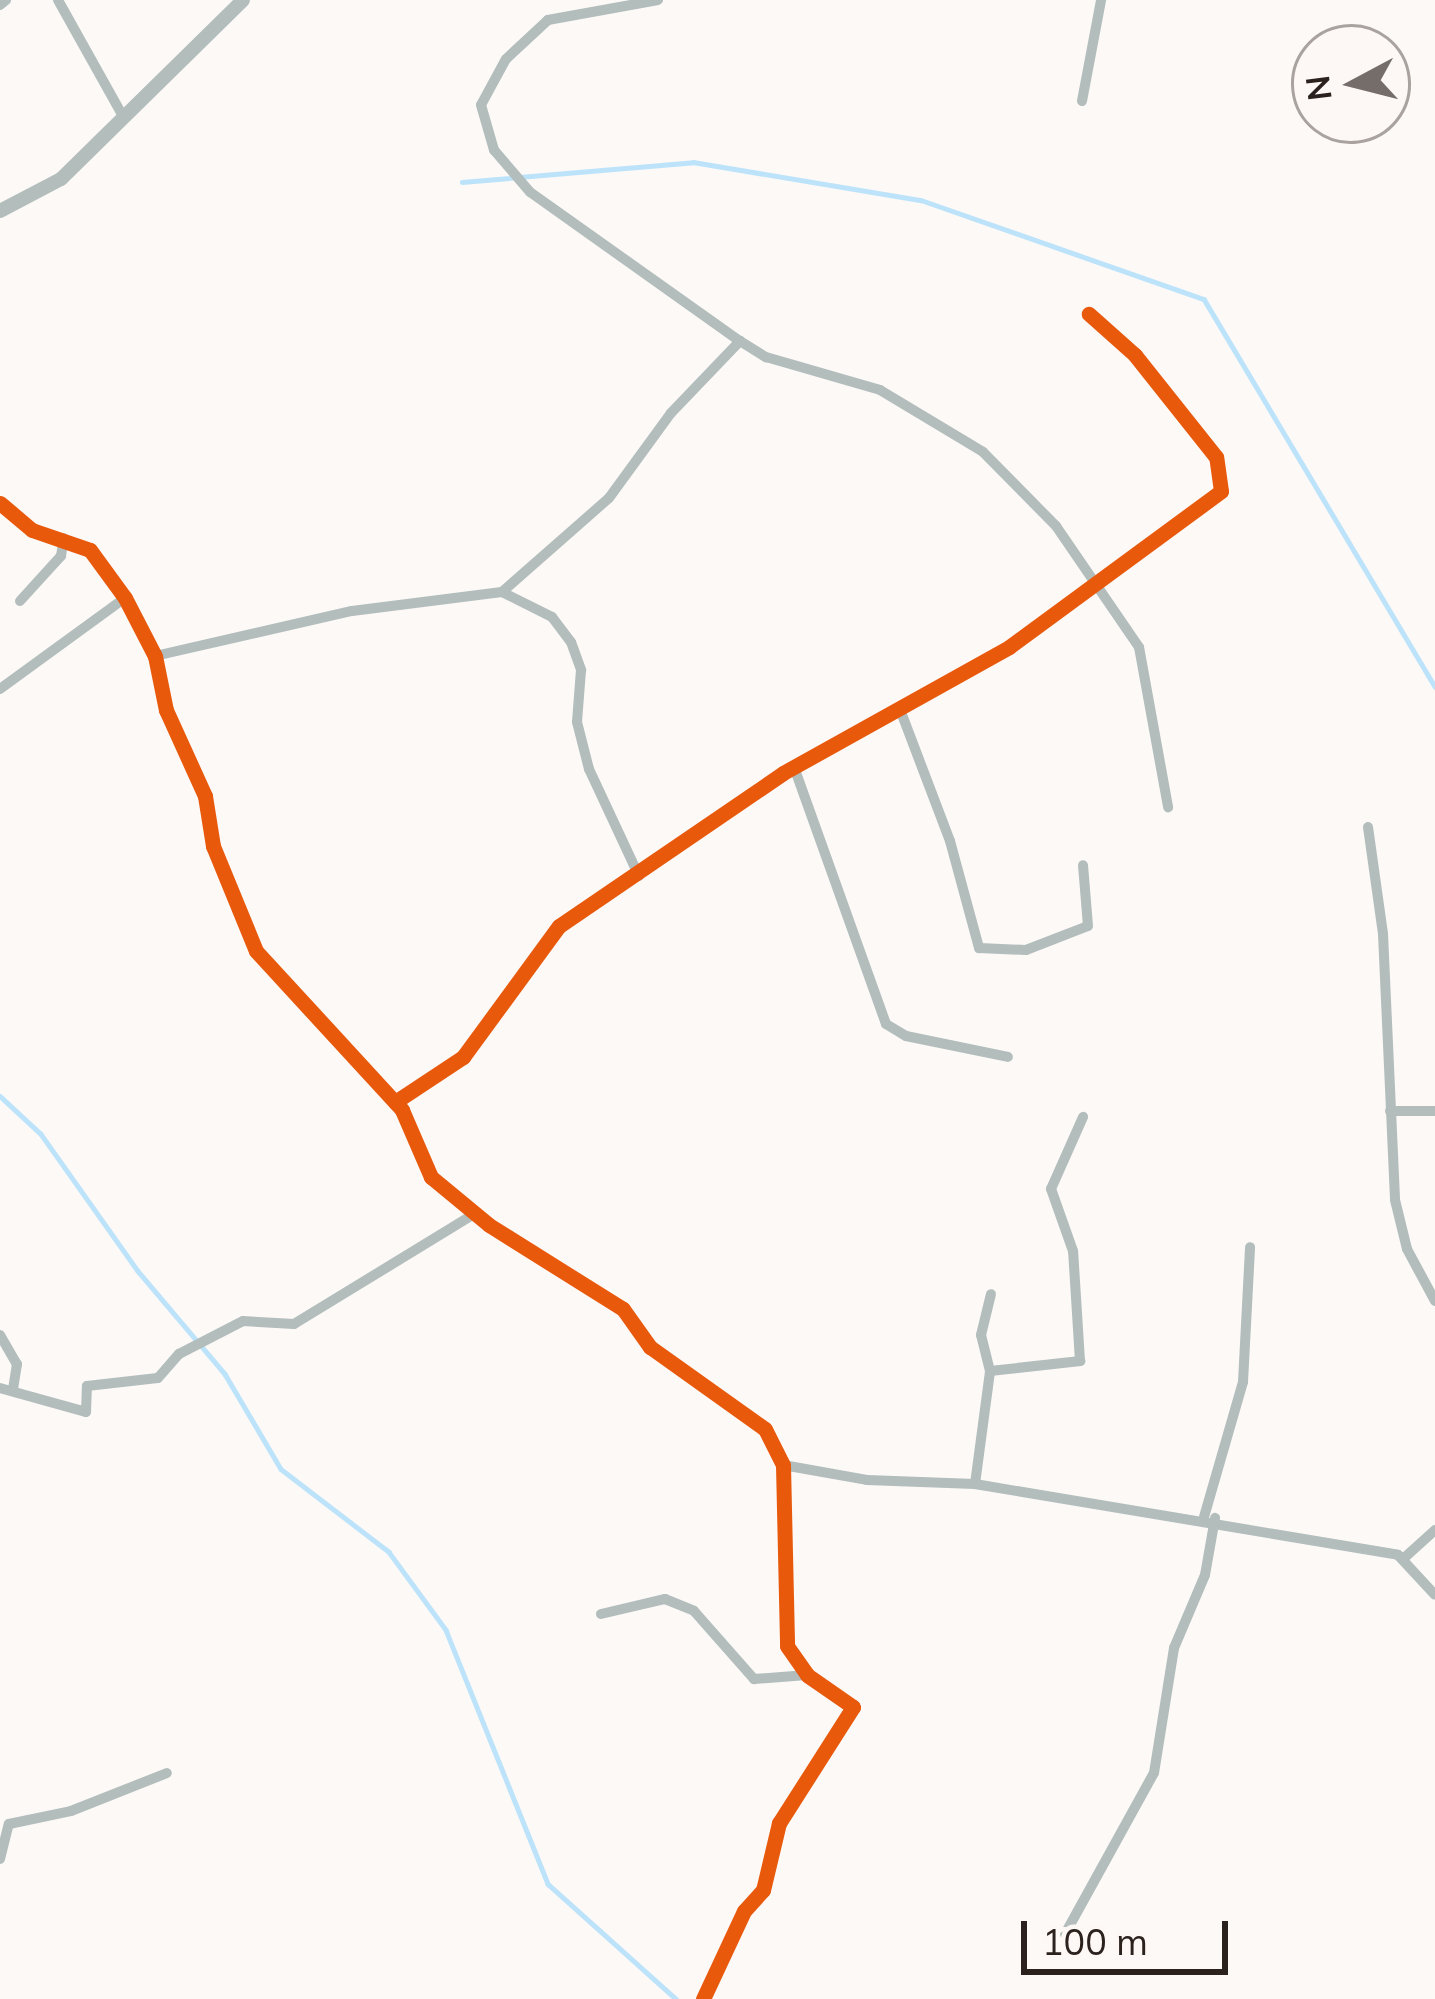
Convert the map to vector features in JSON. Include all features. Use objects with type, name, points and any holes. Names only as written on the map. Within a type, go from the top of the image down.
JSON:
[{"type":"street","points":[[58,0],[124,118]]},
{"type":"street","points":[[0,212],[61,179],[243,0]]},
{"type":"street","points":[[658,0],[548,20],[506,59],[481,105],[494,150],[530,191],[740,341],[766,357],[880,390],[983,452],[1056,526],[1139,647],[1168,807]]},
{"type":"street","points":[[1082,101],[1102,0]]},
{"type":"street","points":[[395,1102],[463,1057],[559,926],[794,767],[901,712],[1096,584],[1221,490],[1216,457],[1136,355],[1089,314]]},
{"type":"street","points":[[502,592],[609,498],[671,413],[740,341]]},
{"type":"street","points":[[0,503],[32,530],[90,550],[125,598],[155,656],[166,710],[205,796],[221,871],[256,951],[395,1102],[430,1178],[474,1214],[623,1309],[650,1347],[765,1429],[783,1466],[787,1646],[807,1675],[853,1706],[778,1822],[763,1890],[744,1911],[703,1999]]},
{"type":"street","points":[[20,601],[61,556],[64,538]]},
{"type":"street","points":[[155,656],[352,611],[502,592],[552,617],[571,642],[581,670],[577,722],[589,769],[639,876]]},
{"type":"street","points":[[0,689],[125,598]]},
{"type":"street","points":[[901,712],[950,841],[980,948],[1026,950],[1088,926],[1083,865]]},
{"type":"street","points":[[794,767],[886,1024],[906,1036],[1008,1057]]},
{"type":"street","points":[[1368,827],[1383,934],[1395,1200],[1407,1249],[1435,1301]]},
{"type":"street","points":[[1390,1112],[1435,1111]]},
{"type":"street","points":[[991,1371],[1081,1361],[1073,1251],[1051,1189],[1083,1117]]},
{"type":"street","points":[[0,1335],[17,1364],[7,1389],[86,1412],[87,1386],[158,1378],[179,1354],[243,1321],[294,1324],[474,1214]]},
{"type":"street","points":[[1065,1934],[1154,1773],[1174,1648],[1205,1575],[1210,1518],[1244,1382],[1250,1247]]},
{"type":"street","points":[[975,1484],[991,1371],[981,1335],[991,1294]]},
{"type":"street","points":[[783,1466],[867,1480],[975,1484],[1210,1518],[1403,1559],[1435,1595]]},
{"type":"street","points":[[1403,1559],[1435,1530]]},
{"type":"street","points":[[601,1614],[665,1599],[694,1611],[754,1679],[807,1675]]},
{"type":"street","points":[[0,1859],[9,1824],[70,1811],[167,1773]]},
{"type":"waterway","points":[[462,182],[693,162],[921,200],[1204,299],[1435,686]]},
{"type":"waterway","points":[[0,1096],[41,1134],[138,1271],[225,1374],[281,1469],[389,1552],[446,1630],[548,1884],[676,1999]]},
{"type":"cycle path","points":[[395,1102],[463,1057],[559,926],[783,773],[1009,647],[1221,491],[1216,457],[1135,355],[1089,314]]},
{"type":"cycle path","points":[[0,503],[32,530],[90,550],[125,598],[155,656],[166,710],[205,796],[213,846],[256,951],[402,1110],[431,1177],[489,1225],[623,1309],[650,1347],[765,1429],[783,1465],[787,1646],[807,1675],[853,1707],[779,1823],[763,1890],[744,1911],[703,1999]]}]
